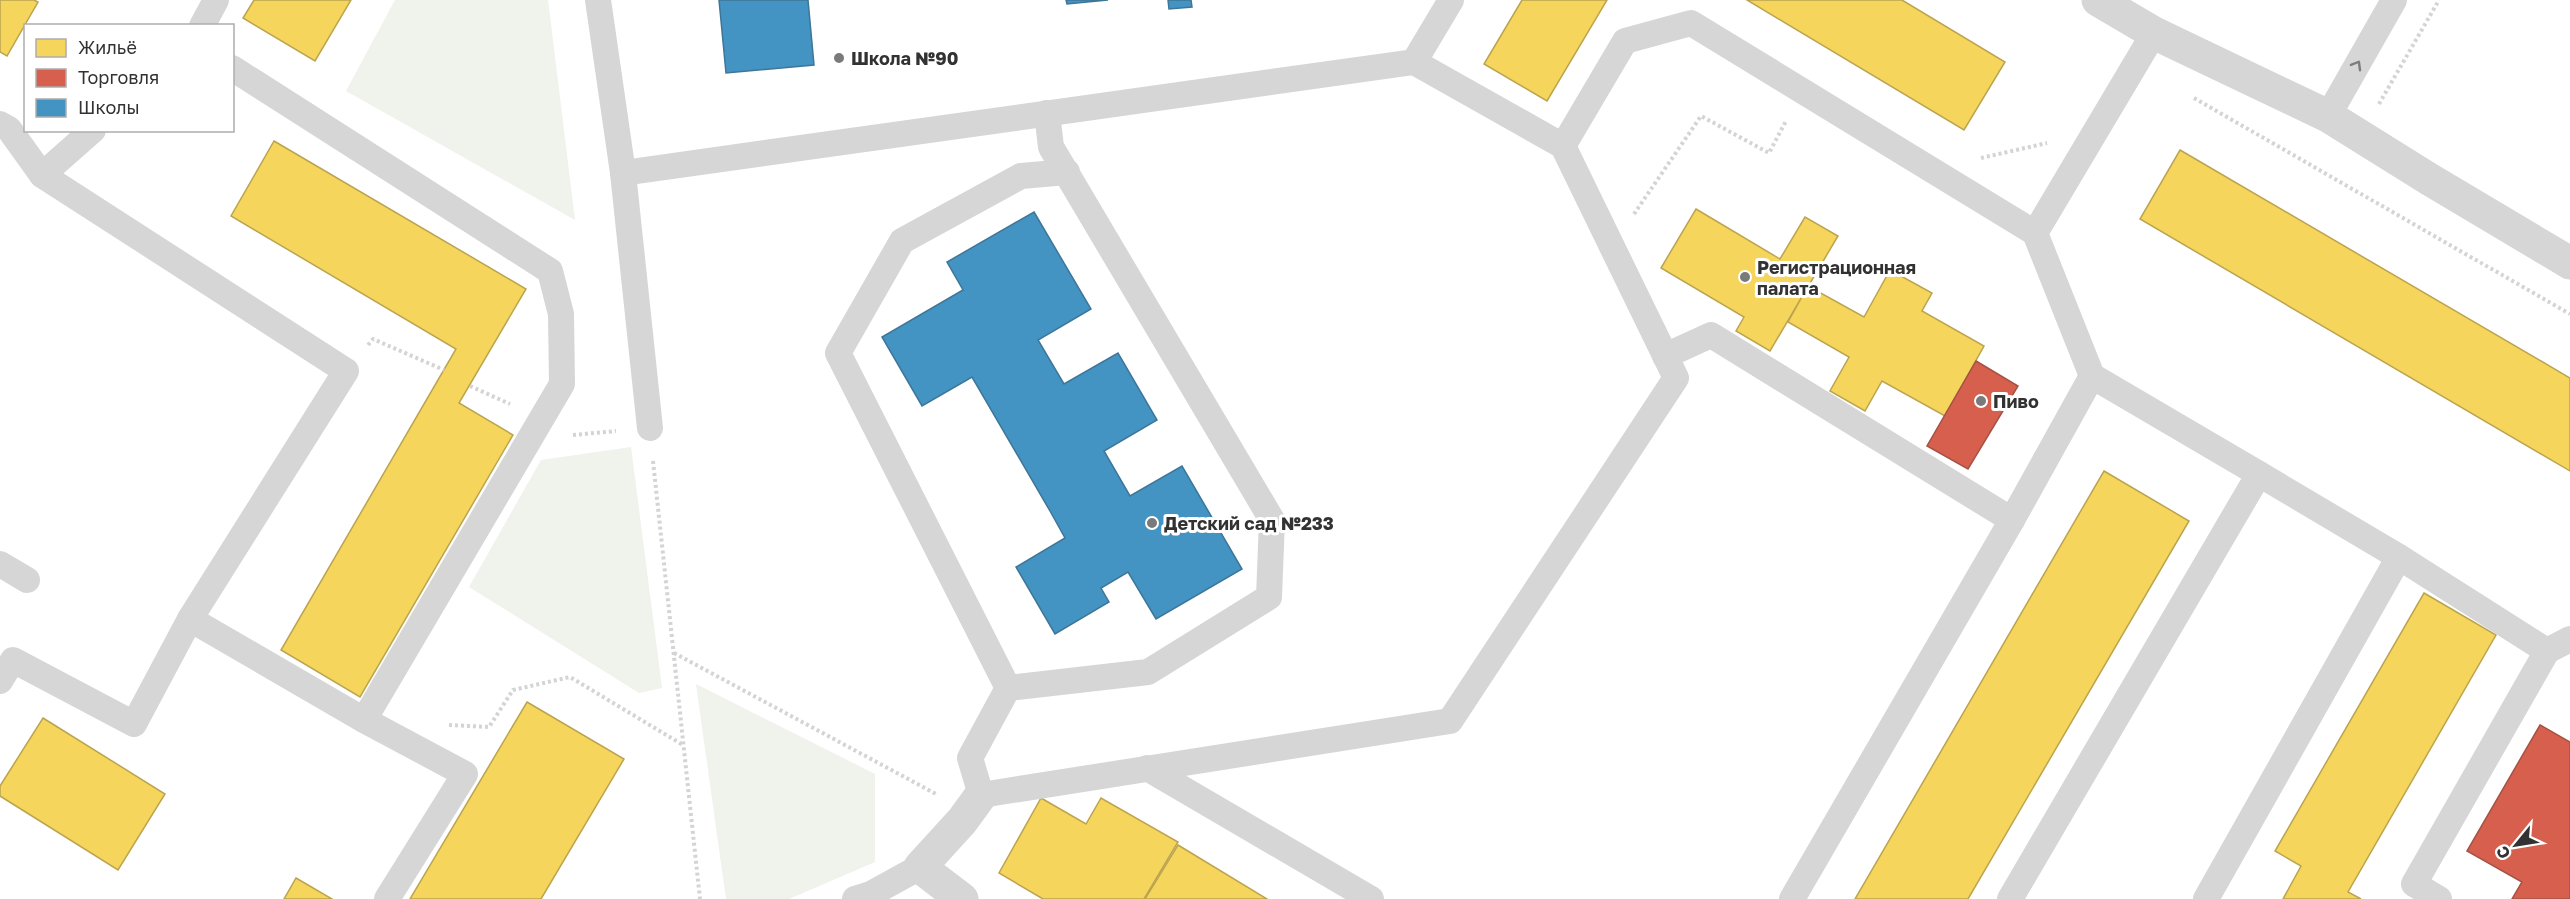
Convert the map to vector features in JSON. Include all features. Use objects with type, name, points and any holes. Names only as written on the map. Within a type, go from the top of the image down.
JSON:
[{"type":"street","points":[[2098,0],[2154,33],[2328,116],[2570,263]]},
{"type":"street","points":[[962,899],[920,867],[975,803]]},
{"type":"lane","points":[[203,24],[216,0]]},
{"type":"lane","points":[[598,0],[623,173],[650,428]]},
{"type":"lane","points":[[1413,62],[1451,0]]},
{"type":"lane","points":[[2328,116],[2394,0]]},
{"type":"lane","points":[[1563,146],[1625,41],[1691,23],[2035,233],[2092,376],[2399,557],[2547,651]]},
{"type":"lane","points":[[2035,233],[2154,33]]},
{"type":"lane","points":[[623,173],[1413,62],[1563,146],[1676,378],[1450,721],[1147,768],[975,803],[970,758],[1008,688]]},
{"type":"lane","points":[[234,69],[550,271],[561,314],[562,384],[364,720]]},
{"type":"lane","points":[[1008,688],[1148,672],[1269,597],[1272,520],[1051,147],[1047,113]]},
{"type":"lane","points":[[0,124],[9,129],[42,175],[346,371],[190,619],[134,724],[13,660],[0,681]]},
{"type":"lane","points":[[42,175],[91,132]]},
{"type":"lane","points":[[1008,688],[838,353],[902,241],[1021,176],[1067,172]]},
{"type":"lane","points":[[1665,356],[1711,335],[2012,520]]},
{"type":"lane","points":[[1792,899],[2012,520],[2092,376]]},
{"type":"lane","points":[[2010,899],[2259,474]]},
{"type":"lane","points":[[2206,899],[2399,557]]},
{"type":"lane","points":[[0,564],[27,579]]},
{"type":"lane","points":[[190,619],[364,720],[465,774],[387,899]]},
{"type":"lane","points":[[2439,899],[2415,884],[2547,651],[2570,639]]},
{"type":"lane","points":[[1147,768],[1371,899]]},
{"type":"lane","points":[[855,899],[871,894],[920,867]]},
{"type":"path","points":[[2337,181],[2439,0]]},
{"type":"path","points":[[1612,247],[1701,116],[1769,153],[1801,90]]},
{"type":"path","points":[[2186,93],[2570,314]]},
{"type":"path","points":[[1930,169],[2094,133]]},
{"type":"path","points":[[346,371],[373,339],[444,370]]},
{"type":"path","points":[[470,386],[536,430],[650,428],[700,899]]},
{"type":"path","points":[[674,653],[975,803]]},
{"type":"path","points":[[444,724],[489,727],[513,690],[570,677],[683,745]]},
{"type":"shaded area","points":[[395,0],[548,0],[575,220],[346,91]]},
{"type":"shaded area","points":[[631,447],[662,688],[639,693],[469,587],[541,460]]},
{"type":"shaded area","points":[[696,684],[875,774],[875,862],[789,899],[726,899]]},
{"type":"building: Жильё","points":[[0,0],[38,2],[7,56],[0,52]]},
{"type":"building: Жильё","points":[[254,0],[351,0],[315,61],[243,18]]},
{"type":"building: Жильё","points":[[1522,0],[1607,0],[1547,101],[1484,64]]},
{"type":"building: Жильё","points":[[1747,0],[1902,0],[2005,62],[1964,130]]},
{"type":"building: Жильё","points":[[274,141],[526,289],[459,403],[513,435],[360,697],[281,650],[456,349],[231,216]]},
{"type":"building: Жильё","points":[[2180,150],[2570,378],[2570,471],[2140,219]]},
{"type":"building: Жильё","name":"Регистрационная палата","points":[[1696,209],[1780,259],[1805,217],[1838,236],[1770,351],[1736,331],[1744,317],[1661,268]]},
{"type":"building: Жильё","points":[[1890,270],[1932,293],[1922,311],[1984,346],[1945,416],[1882,381],[1865,411],[1830,391],[1849,357],[1788,322],[1808,286],[1864,317]]},
{"type":"building: Жильё","points":[[2104,471],[2189,521],[1968,899],[1855,899]]},
{"type":"building: Жильё","points":[[2424,593],[2496,635],[2348,892],[2361,899],[2283,899],[2301,866],[2275,851]]},
{"type":"building: Жильё","points":[[527,702],[624,759],[541,899],[410,899]]},
{"type":"building: Жильё","points":[[43,718],[165,794],[118,870],[0,796],[0,786]]},
{"type":"building: Жильё","points":[[1041,798],[1086,824],[1101,798],[1178,842],[1144,899],[1043,899],[999,873]]},
{"type":"building: Жильё","points":[[1178,845],[1267,899],[1145,899]]},
{"type":"building: Жильё","points":[[296,878],[332,899],[284,899]]},
{"type":"building: Торговля","name":"Пиво","points":[[1976,361],[2018,386],[1968,469],[1927,446]]},
{"type":"building: Торговля","points":[[2540,725],[2570,742],[2570,899],[2512,899],[2522,882],[2467,851]]},
{"type":"building: Школы","points":[[719,0],[808,0],[814,65],[726,73]]},
{"type":"building: Школы","points":[[1066,0],[1108,0],[1067,4]]},
{"type":"building: Школы","points":[[1168,0],[1191,0],[1192,7],[1169,9]]},
{"type":"building: Школы","points":[[1034,212],[1091,309],[1038,340],[1064,384],[1118,353],[1157,420],[1104,451],[1130,496],[1182,466],[1242,569],[1156,619],[1128,572],[1101,588],[1109,602],[1055,634],[1016,567],[1065,538],[972,377],[922,406],[882,337],[963,290],[947,262]]},
{"type":"place","name":"Школа №90","points":[[839,58]]},
{"type":"place","name":"Регистрационная палата","points":[[1745,277]]},
{"type":"place","name":"Пиво","points":[[1981,401]]},
{"type":"place","name":"Детский сад №233","points":[[1152,523]]}]
